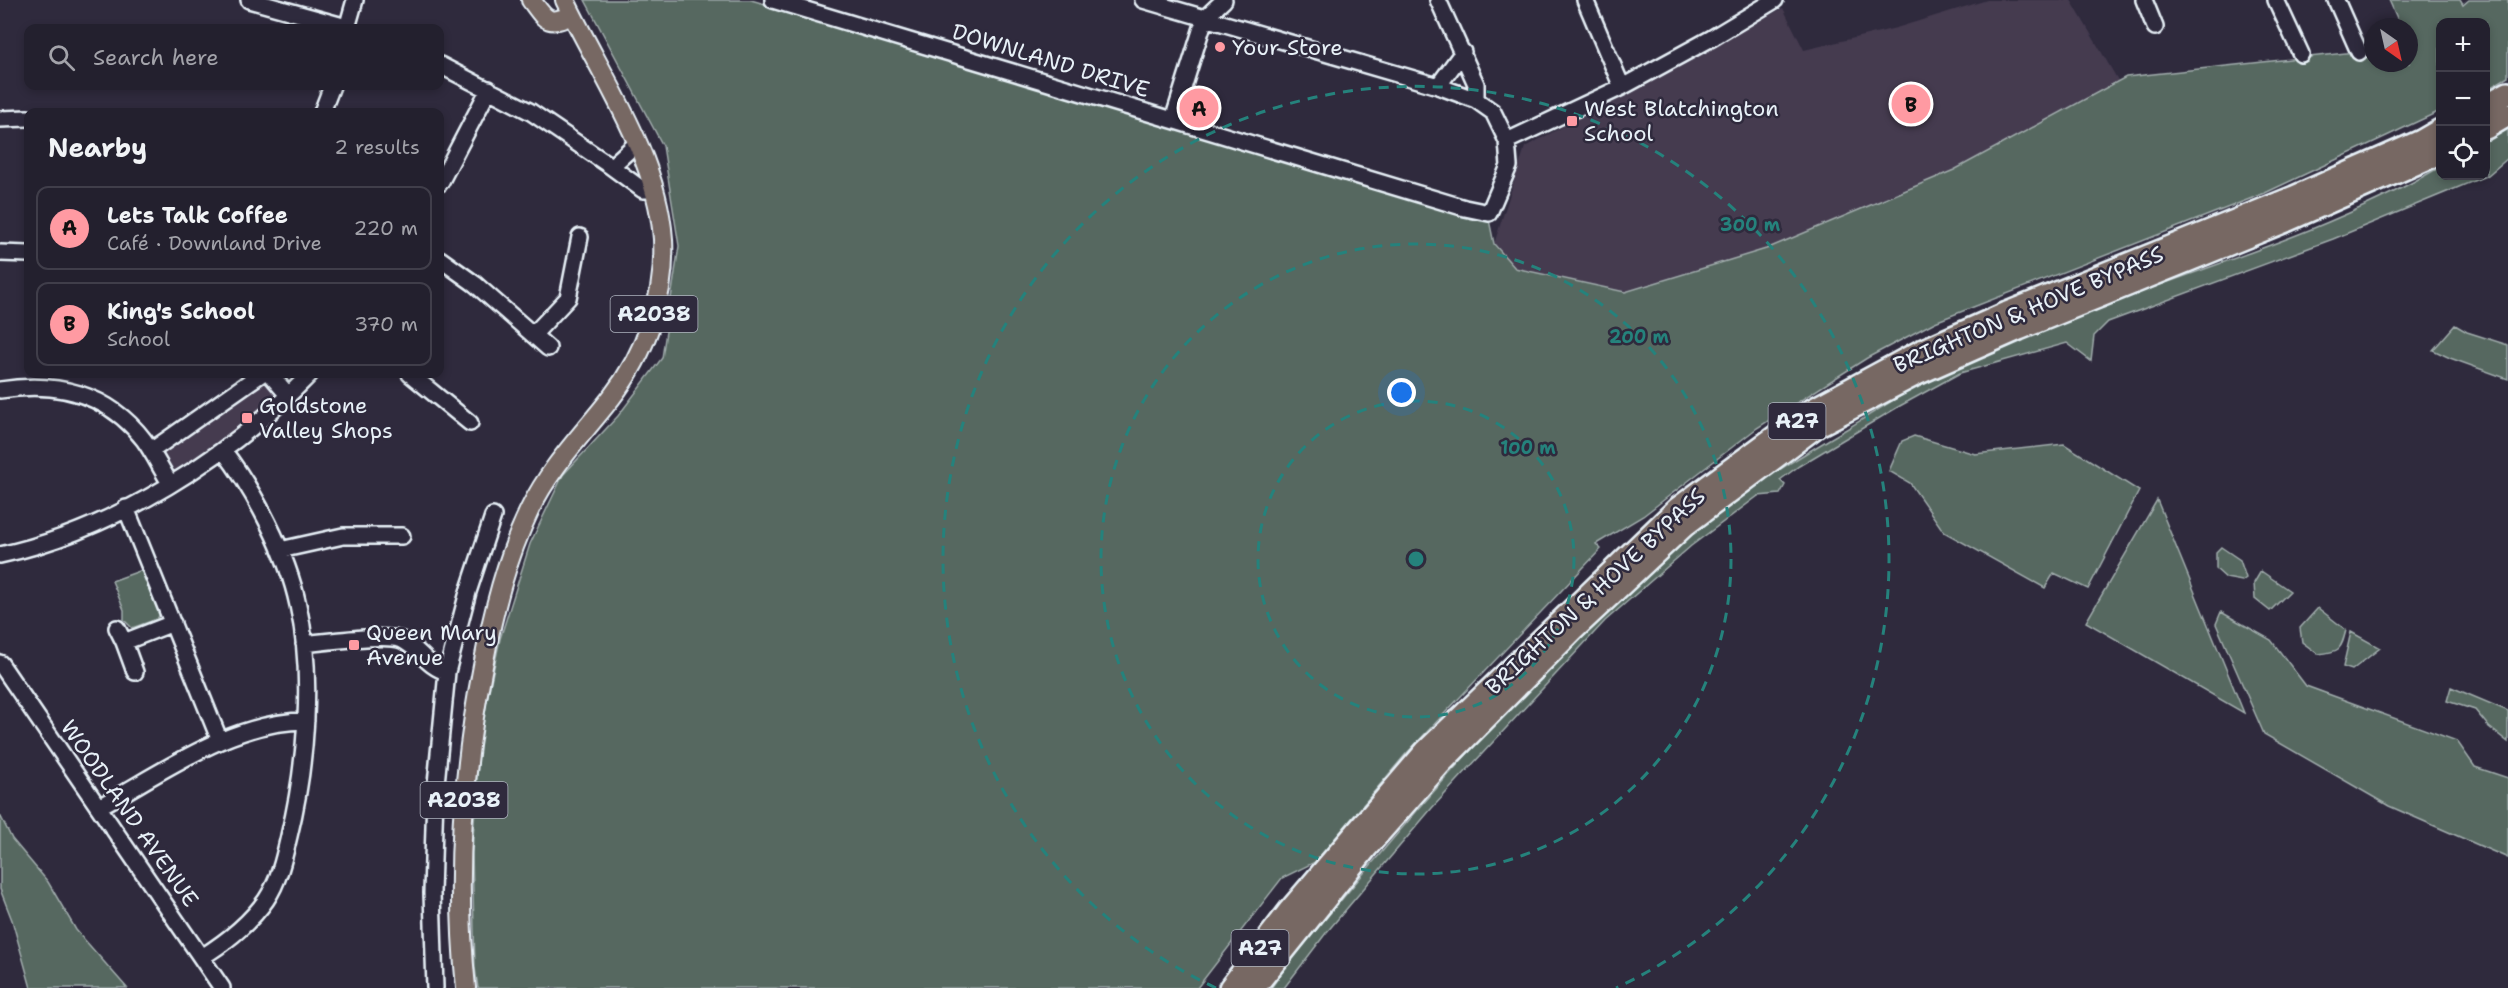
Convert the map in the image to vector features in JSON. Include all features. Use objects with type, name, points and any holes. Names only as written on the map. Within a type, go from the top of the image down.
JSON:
[{"type":"highway","points":[[2490,103],[2508,93]]},
{"type":"highway","points":[[2489,126],[2508,115]]},
{"type":"highway","name":"BRIGHTON & HOVE BYPASS","points":[[1230,988],[1304,893],[1426,751],[1677,509],[1810,411],[1921,351],[2007,313],[2294,197],[2436,132]]},
{"type":"highway","name":"BRIGHTON & HOVE BYPASS","points":[[1254,988],[1367,847],[1432,772],[1573,630],[1685,525],[1817,426],[1917,374],[2019,328],[2286,221],[2436,155]]},
{"type":"main road","points":[[531,0],[549,20],[555,22],[568,8]]},
{"type":"main road","name":"A2038","points":[[466,988],[462,944],[460,831],[474,710],[493,615],[508,563],[537,496],[565,454],[618,388],[646,337],[656,304],[663,256],[661,223],[655,190],[637,143],[568,8]]},
{"type":"street","points":[[249,0],[334,24]]},
{"type":"street","points":[[349,24],[355,0]]},
{"type":"street","name":"DOWNLAND DRIVE","points":[[775,0],[1465,208],[1489,213],[1509,166],[1507,141]]},
{"type":"street","points":[[1143,0],[1476,100],[1493,112],[1507,141],[1622,87],[1774,0]]},
{"type":"street","points":[[1173,120],[1205,18],[1224,0]]},
{"type":"street","points":[[1438,0],[1476,84],[1476,100]]},
{"type":"street","points":[[1585,0],[1622,87]]},
{"type":"street","points":[[2144,0],[2155,27]]},
{"type":"street","points":[[2276,0],[2301,54]]},
{"type":"street","points":[[2336,0],[2359,52]]},
{"type":"street","points":[[1438,87],[1463,52]]},
{"type":"street","points":[[444,67],[531,112],[643,190],[655,190]]},
{"type":"street","points":[[444,175],[489,89]]},
{"type":"street","points":[[324,108],[330,90]]},
{"type":"street","points":[[0,119],[24,118]]},
{"type":"street","points":[[609,165],[615,163],[637,143]]},
{"type":"street","points":[[534,334],[568,298],[580,237]]},
{"type":"street","points":[[0,253],[24,254]]},
{"type":"street","points":[[444,262],[475,284],[548,348]]},
{"type":"street","points":[[151,451],[255,378]]},
{"type":"street","points":[[273,378],[288,395]]},
{"type":"street","points":[[0,555],[66,536],[126,508],[170,483],[223,450],[306,378]]},
{"type":"street","points":[[415,378],[470,423]]},
{"type":"street","points":[[0,390],[46,387],[82,394],[104,405],[124,418],[151,451],[170,483]]},
{"type":"street","points":[[202,957],[252,917],[267,899],[277,880],[296,807],[306,721],[304,644],[298,602],[280,550],[243,478],[223,450]]},
{"type":"street","points":[[126,508],[220,741]]},
{"type":"street","points":[[435,988],[432,893],[435,794],[447,672],[468,592],[493,516]]},
{"type":"street","points":[[280,550],[343,536],[402,536]]},
{"type":"street","points":[[135,672],[120,635],[173,623]]},
{"type":"street","points":[[304,644],[398,638],[412,646],[435,668],[447,672]]},
{"type":"street","name":"WOODLAND AVENUE","points":[[0,663],[222,988]]},
{"type":"street","points":[[101,809],[104,804],[220,741],[262,727],[306,721]]},
{"type":"shaded area","points":[[1987,0],[2071,0],[2119,82],[1954,170],[1766,249],[1625,292],[1515,268],[1494,244],[1525,147],[1783,8],[1804,50],[1896,28]]},
{"type":"shaded area","points":[[259,378],[267,378],[277,393],[273,403],[175,476],[157,452]]},
{"type":"green space","points":[[585,0],[751,0],[1487,210],[1494,244],[1515,268],[1625,292],[1766,249],[1954,170],[2126,77],[2364,51],[2364,72],[2418,72],[2418,18],[2397,18],[2389,0],[2460,0],[2463,5],[2469,0],[2508,0],[2508,77],[2490,88],[2490,18],[2436,18],[2436,113],[2265,193],[1935,322],[1867,358],[1757,428],[1643,516],[1596,544],[1601,549],[1405,755],[1315,862],[1282,878],[1197,988],[478,988],[475,968],[472,853],[480,733],[500,639],[530,544],[563,475],[618,416],[662,358],[679,246],[663,146]]},
{"type":"green space","points":[[2508,127],[2508,158],[2490,173],[2490,138]]},
{"type":"green space","points":[[2436,169],[2436,180],[2476,180],[2333,239],[2108,322],[2094,336],[2091,361],[2067,343],[1960,373],[1799,466],[1780,480],[1785,485],[1780,494],[1758,496],[1691,546],[1605,621],[1432,808],[1326,933],[1284,988],[1271,988],[1287,965],[1390,843],[1496,723],[1608,609],[1667,555],[1729,505],[1773,474],[1949,368],[2068,318],[2284,240],[2390,194]]},
{"type":"green space","points":[[2455,325],[2467,332],[2508,345],[2508,379],[2433,350]]},
{"type":"green space","points":[[1914,436],[1975,454],[2064,444],[2139,491],[2088,589],[2054,573],[2045,588],[1944,532],[1910,483],[1889,471],[1902,441]]},
{"type":"green space","points":[[2157,500],[2244,713],[2086,622]]},
{"type":"green space","points":[[2221,547],[2240,560],[2246,578],[2242,581],[2226,578],[2216,569],[2216,552]]},
{"type":"green space","points":[[145,569],[161,613],[157,619],[132,628],[124,620],[124,610],[112,581]]},
{"type":"green space","points":[[2261,571],[2290,591],[2270,611],[2255,599],[2254,583]]},
{"type":"green space","points":[[2318,608],[2346,630],[2341,646],[2335,651],[2318,654],[2302,642],[2300,628]]},
{"type":"green space","points":[[2221,612],[2271,640],[2306,686],[2457,741],[2475,767],[2508,778],[2508,858],[2389,806],[2264,734],[2216,624]]},
{"type":"green space","points":[[2351,632],[2380,648],[2352,670],[2343,667]]},
{"type":"green space","points":[[2451,687],[2508,711],[2508,742],[2489,727],[2475,710],[2447,701]]},
{"type":"green space","points":[[0,815],[12,839],[48,882],[76,930],[127,988],[31,988],[12,920],[0,889]]},
{"type":"place","name":"Your Store","points":[[1220,47]]},
{"type":"place","name":"King's School","points":[[1911,104]]},
{"type":"place","name":"Lets Talk Coffee","points":[[1199,108]]},
{"type":"place","name":"West Blatchington School","points":[[1572,121]]},
{"type":"place","name":"Goldstone Valley Shops","points":[[247,418]]},
{"type":"place","name":"Queen Mary Avenue","points":[[354,645]]}]
